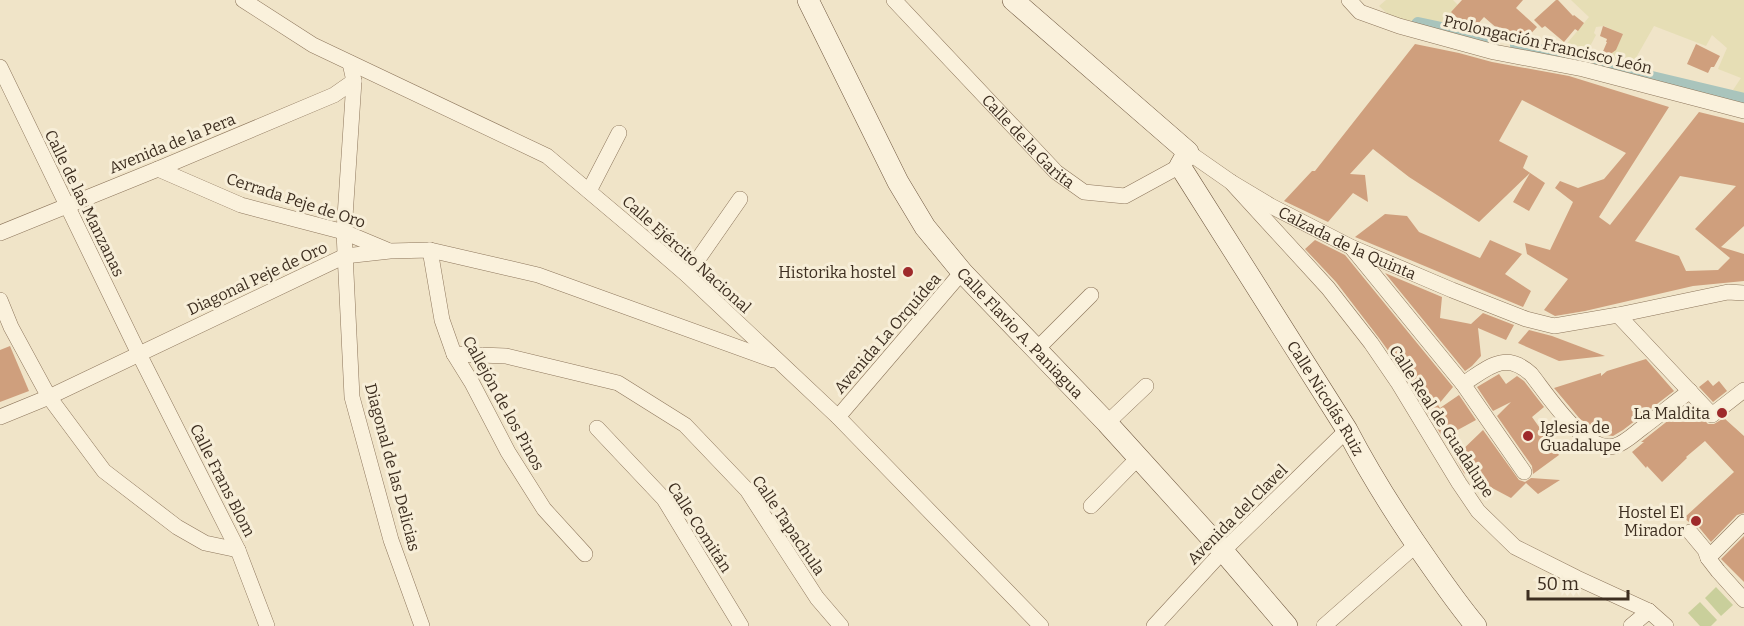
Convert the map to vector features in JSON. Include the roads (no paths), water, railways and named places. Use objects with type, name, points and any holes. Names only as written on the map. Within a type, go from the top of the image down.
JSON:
[{"type":"street","name":"Calle Ejército Nacional","points":[[243,0],[313,45],[547,156],[687,275],[838,417],[1041,626]]},
{"type":"street","name":"Calle Flavio A. Paniagua","points":[[808,0],[898,182],[926,227],[962,272],[1107,423],[1223,551],[1287,626]]},
{"type":"street","name":"Calle de la Garita","points":[[894,0],[1056,172],[1084,192],[1125,196],[1184,159]]},
{"type":"street","name":"Calzada de la Quinta","points":[[1013,0],[1184,159],[1351,247],[1452,290],[1526,319],[1554,326],[1728,292],[1744,293]]},
{"type":"street","name":"Prolongación Francisco León","points":[[1349,0],[1360,12],[1399,26],[1494,52],[1583,69],[1744,111]]},
{"type":"street","name":"Diagonal de las Delicias","points":[[350,63],[354,81],[344,232],[352,397],[391,540],[422,626]]},
{"type":"street","name":"Calle de las Manzanas","points":[[0,67],[139,354]]},
{"type":"street","name":"Avenida de la Pera","points":[[0,232],[334,95],[354,81]]},
{"type":"street","points":[[588,191],[619,134]]},
{"type":"street","name":"Calle Nicolás Ruiz","points":[[1184,159],[1400,522],[1476,626]]},
{"type":"street","name":"Cerrada Peje de Oro","points":[[158,169],[242,205],[344,232],[390,251]]},
{"type":"street","name":"Calle Real de Guadalupe","points":[[1231,182],[1328,288],[1371,343],[1478,511],[1515,547],[1577,579],[1649,611],[1666,626]]},
{"type":"street","points":[[687,275],[740,199]]},
{"type":"street","points":[[1351,247],[1463,384],[1524,472]]},
{"type":"street","name":"Diagonal Peje de Oro","points":[[0,417],[50,398],[345,256],[390,251],[430,250],[538,275],[781,363]]},
{"type":"street","name":"Callejón de los Pinos","points":[[430,250],[442,320],[454,354],[508,452],[544,509],[585,554]]},
{"type":"street","name":"Avenida La Orquídea","points":[[838,417],[962,272]]},
{"type":"street","points":[[1036,350],[1091,295]]},
{"type":"street","points":[[0,300],[6,330],[50,398],[104,471],[177,527],[205,543],[238,550]]},
{"type":"street","points":[[1618,315],[1712,415],[1744,390]]},
{"type":"street","name":"Calle Frans Blom","points":[[139,354],[238,550],[267,626]]},
{"type":"street","name":"Calle Tapachula","points":[[454,354],[506,356],[618,383],[685,425],[747,490],[817,598],[841,626]]},
{"type":"street","points":[[1463,384],[1503,361],[1522,366],[1577,432],[1588,440],[1614,447],[1690,391]]},
{"type":"street","points":[[1107,423],[1146,386]]},
{"type":"street","name":"Calle Comitán","points":[[597,428],[664,499],[741,626]]},
{"type":"street","name":"Avenida del Clavel","points":[[1154,626],[1223,551],[1347,430]]},
{"type":"street","points":[[1091,506],[1138,458]]},
{"type":"street","points":[[1708,558],[1744,522]]},
{"type":"street","points":[[1690,532],[1718,571],[1744,600]]},
{"type":"street","points":[[1324,626],[1416,545]]},
{"type":"street","points":[[1631,626],[1649,611]]},
{"type":"waterway","points":[[1418,24],[1493,40]]},
{"type":"waterway","points":[[1517,46],[1744,100]]},
{"type":"place","name":"Historika hostel","points":[[908,272]]},
{"type":"place","name":"La Maldita","points":[[1722,413]]},
{"type":"place","name":"Iglesia de Guadalupe","points":[[1528,436]]},
{"type":"place","name":"Hostel El Mirador","points":[[1696,521]]}]
